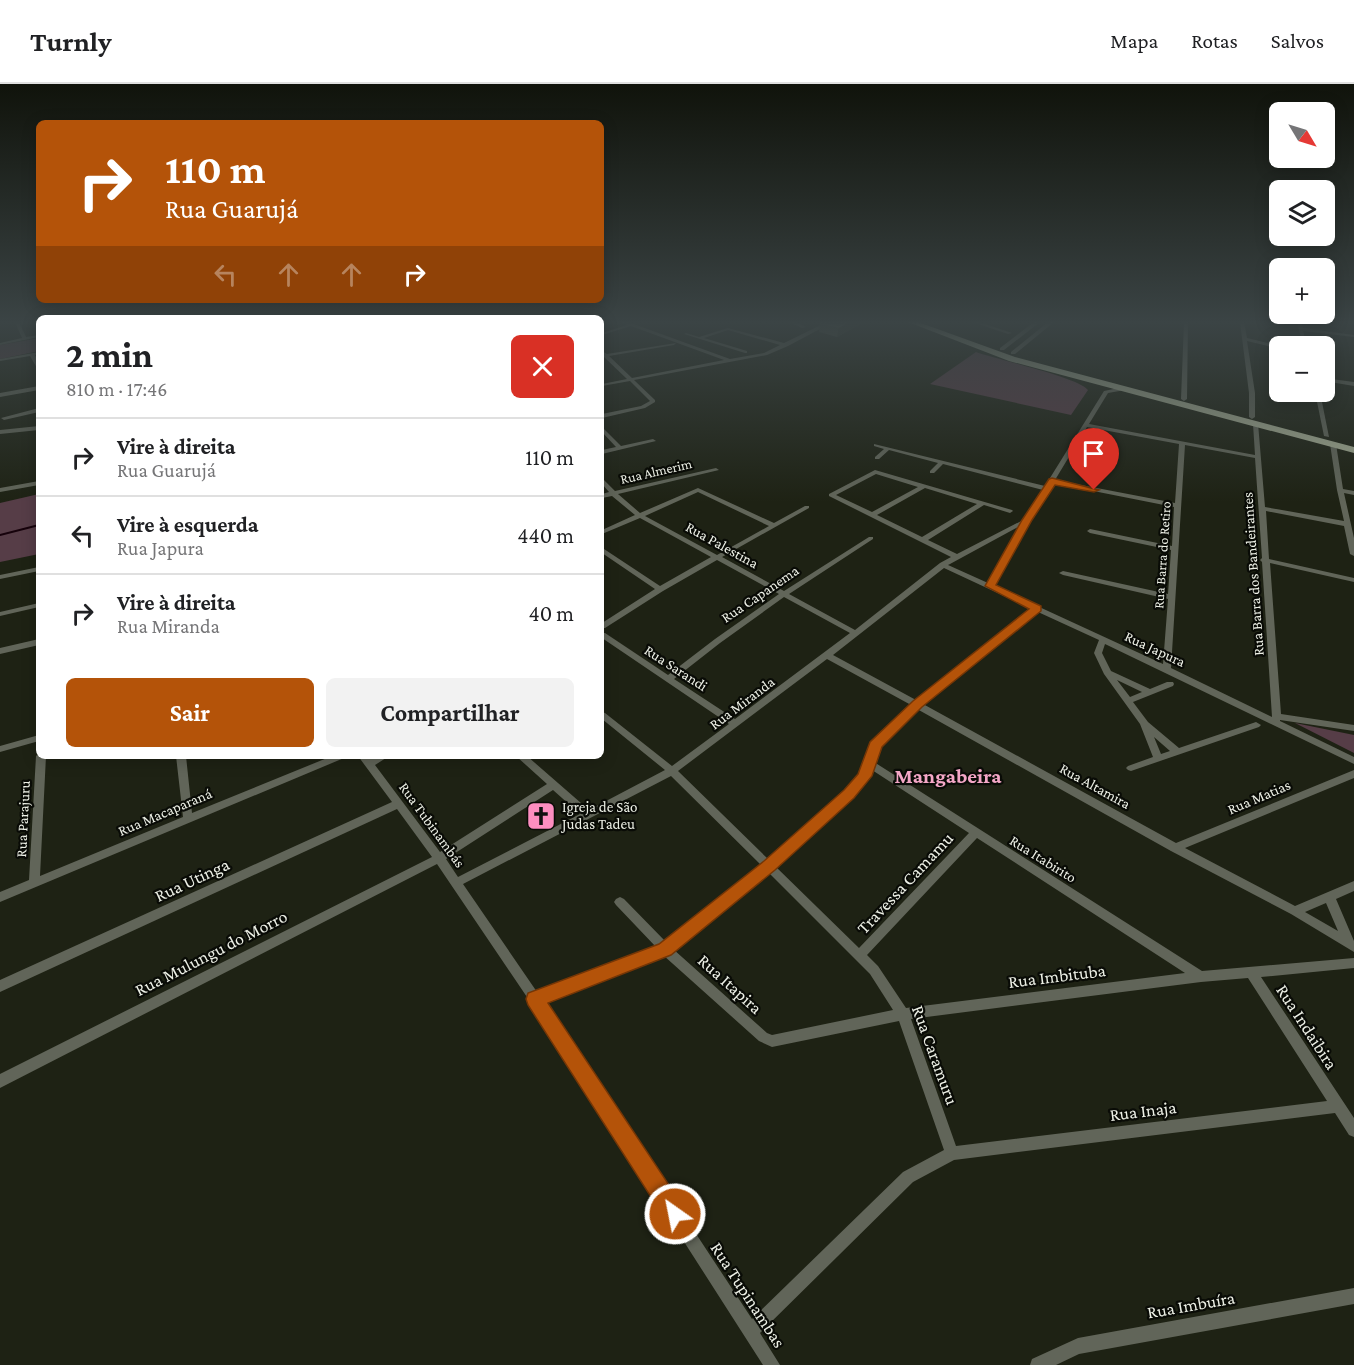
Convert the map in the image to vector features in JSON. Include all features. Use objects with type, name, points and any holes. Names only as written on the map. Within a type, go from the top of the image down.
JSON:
[{"type":"main road","points":[[1098,382],[1354,443]]},
{"type":"main road","points":[[1120,382],[1354,450]]},
{"type":"street","points":[[604,416],[644,407],[654,401],[635,382]]},
{"type":"street","points":[[1096,382],[1106,392]]},
{"type":"street","points":[[1184,382],[1184,399]]},
{"type":"street","name":"Rua Barra dos Bandeirantes","points":[[1250,382],[1259,457],[1276,719]]},
{"type":"street","points":[[990,586],[1027,520],[1106,392],[1123,388]]},
{"type":"street","points":[[0,395],[36,389]]},
{"type":"street","points":[[1319,402],[1327,436]]},
{"type":"street","points":[[4,418],[36,411]]},
{"type":"street","points":[[1085,425],[1259,457]]},
{"type":"street","points":[[0,432],[36,428]]},
{"type":"street","points":[[604,431],[620,448]]},
{"type":"street","points":[[604,452],[653,441]]},
{"type":"street","name":"Rua Barra do Retiro","points":[[1167,669],[1182,442]]},
{"type":"street","points":[[1334,444],[1340,490],[1354,554]]},
{"type":"street","points":[[876,445],[1047,489]]},
{"type":"street","points":[[877,458],[888,448]]},
{"type":"street","points":[[932,472],[942,462]]},
{"type":"street","name":"Rua Almerim","points":[[604,495],[716,470]]},
{"type":"street","points":[[955,556],[831,495],[875,472],[1011,511]]},
{"type":"street","points":[[1052,481],[1178,506]]},
{"type":"street","points":[[604,483],[639,515]]},
{"type":"street","points":[[0,490],[36,484]]},
{"type":"street","points":[[872,515],[924,486]]},
{"type":"street","points":[[604,531],[698,490],[773,525]]},
{"type":"street","points":[[1340,490],[1354,493]]},
{"type":"street","points":[[923,540],[983,503]]},
{"type":"street","points":[[604,624],[660,589],[807,507]]},
{"type":"street","points":[[1261,508],[1347,524]]},
{"type":"street","name":"Rua Palestina","points":[[639,515],[855,633]]},
{"type":"street","name":"Rua Miranda","points":[[456,883],[672,771],[827,656],[955,556],[1027,520]]},
{"type":"street","points":[[1090,531],[1174,549]]},
{"type":"street","name":"Rua Capanema","points":[[669,679],[783,594],[871,538]]},
{"type":"street","points":[[604,551],[660,589]]},
{"type":"street","points":[[1264,560],[1354,580]]},
{"type":"street","name":"Rua Japura","points":[[943,565],[1276,719],[1354,761]]},
{"type":"street","points":[[0,577],[36,570]]},
{"type":"street","points":[[1063,573],[1171,597]]},
{"type":"street","points":[[0,614],[36,606]]},
{"type":"street","points":[[535,999],[665,950],[769,865],[859,784],[870,764],[875,745],[917,704],[1037,609]]},
{"type":"street","name":"Rua Sarandi","points":[[604,636],[736,724]]},
{"type":"street","points":[[1103,639],[1098,653],[1107,672],[1144,723],[1177,752]]},
{"type":"street","points":[[0,651],[36,643]]},
{"type":"street","name":"Rua Altamira","points":[[827,656],[1175,849],[1295,911],[1351,945]]},
{"type":"street","points":[[1107,672],[1150,692]]},
{"type":"street","points":[[1128,702],[1170,684]]},
{"type":"street","name":"Rua Caramuru","points":[[604,717],[672,771],[874,970],[903,1014],[952,1153]]},
{"type":"street","points":[[1276,719],[1354,728]]},
{"type":"street","points":[[1144,723],[1158,759]]},
{"type":"street","points":[[1131,768],[1256,725]]},
{"type":"street","points":[[0,749],[36,739]]},
{"type":"street","name":"Rua Parajuru","points":[[34,883],[40,759]]},
{"type":"street","points":[[181,759],[188,818]]},
{"type":"street","name":"Rua Macaparaná","points":[[0,897],[334,759]]},
{"type":"street","points":[[523,759],[588,815]]},
{"type":"street","name":"Rua Tubinambás","points":[[366,760],[456,883]]},
{"type":"street","name":"Rua Itabirito","points":[[870,764],[1201,977]]},
{"type":"street","name":"Rua Matias","points":[[1175,849],[1354,774]]},
{"type":"street","name":"Rua Mulungu do Morro","points":[[0,1081],[439,858],[553,785]]},
{"type":"street","name":"Rua Utinga","points":[[0,986],[398,804]]},
{"type":"street","name":"Travessa Camamu","points":[[860,955],[975,833]]},
{"type":"street","name":"Rua Tupinambas","points":[[456,883],[535,999],[772,1365]]},
{"type":"street","points":[[1295,911],[1354,886]]},
{"type":"street","points":[[1329,896],[1351,945]]},
{"type":"street","name":"Rua Itapira","points":[[620,902],[665,950],[766,1040]]},
{"type":"street","name":"Rua Imbituba","points":[[766,1040],[781,1041],[903,1014],[1201,977],[1354,963]]},
{"type":"street","name":"Rua Indaibira","points":[[1251,972],[1354,1130]]},
{"type":"street","name":"Rua Inaja","points":[[952,1153],[1338,1106]]},
{"type":"street","points":[[751,1331],[908,1177],[952,1153]]},
{"type":"street","name":"Rua Imbuíra","points":[[1038,1365],[1077,1346],[1354,1296]]},
{"type":"shaded area","points":[[933,382],[1073,382],[1088,390],[1071,415],[930,384]]},
{"type":"shaded area","points":[[36,495],[36,555],[0,562],[0,503]]},
{"type":"shaded area","points":[[1295,723],[1354,735],[1354,753]]},
{"type":"waterway","points":[[0,535],[36,526]]},
{"type":"place","name":"Igreja de São Judas Tadeu","points":[[541,816]]},
{"type":"district","name":"Mangabeira","points":[[948,776]]},
{"type":"route","points":[[675,1214],[535,999],[665,950],[769,865],[849,794],[865,776],[875,745],[891,728],[917,704],[1037,609],[990,586],[1052,481],[1094,490]]}]
